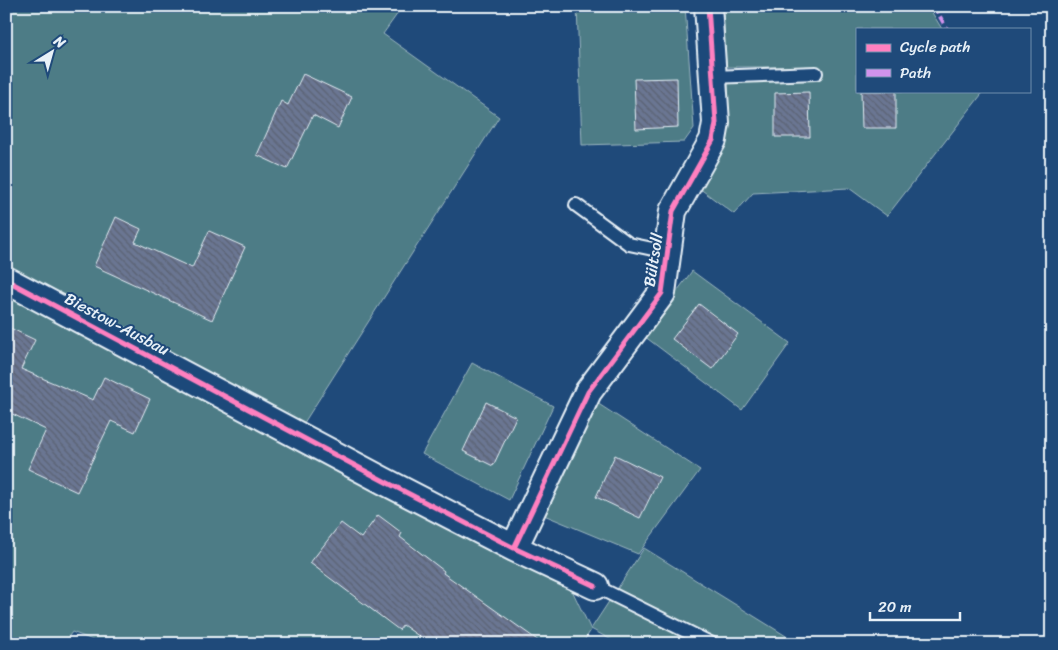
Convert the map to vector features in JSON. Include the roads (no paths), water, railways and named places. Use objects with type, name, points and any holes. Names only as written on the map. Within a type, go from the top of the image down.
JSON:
[{"type":"street","name":"Bültsoll","points":[[514,548],[588,392],[662,294],[673,211],[713,140],[716,123],[708,6]]},
{"type":"street","name":"Biestow-Ausbau","points":[[6,280],[514,548],[595,586]]},
{"type":"lane","points":[[713,77],[816,73]]},
{"type":"lane","points":[[576,205],[629,244],[667,252]]},
{"type":"lane","points":[[595,586],[712,644]]}]
